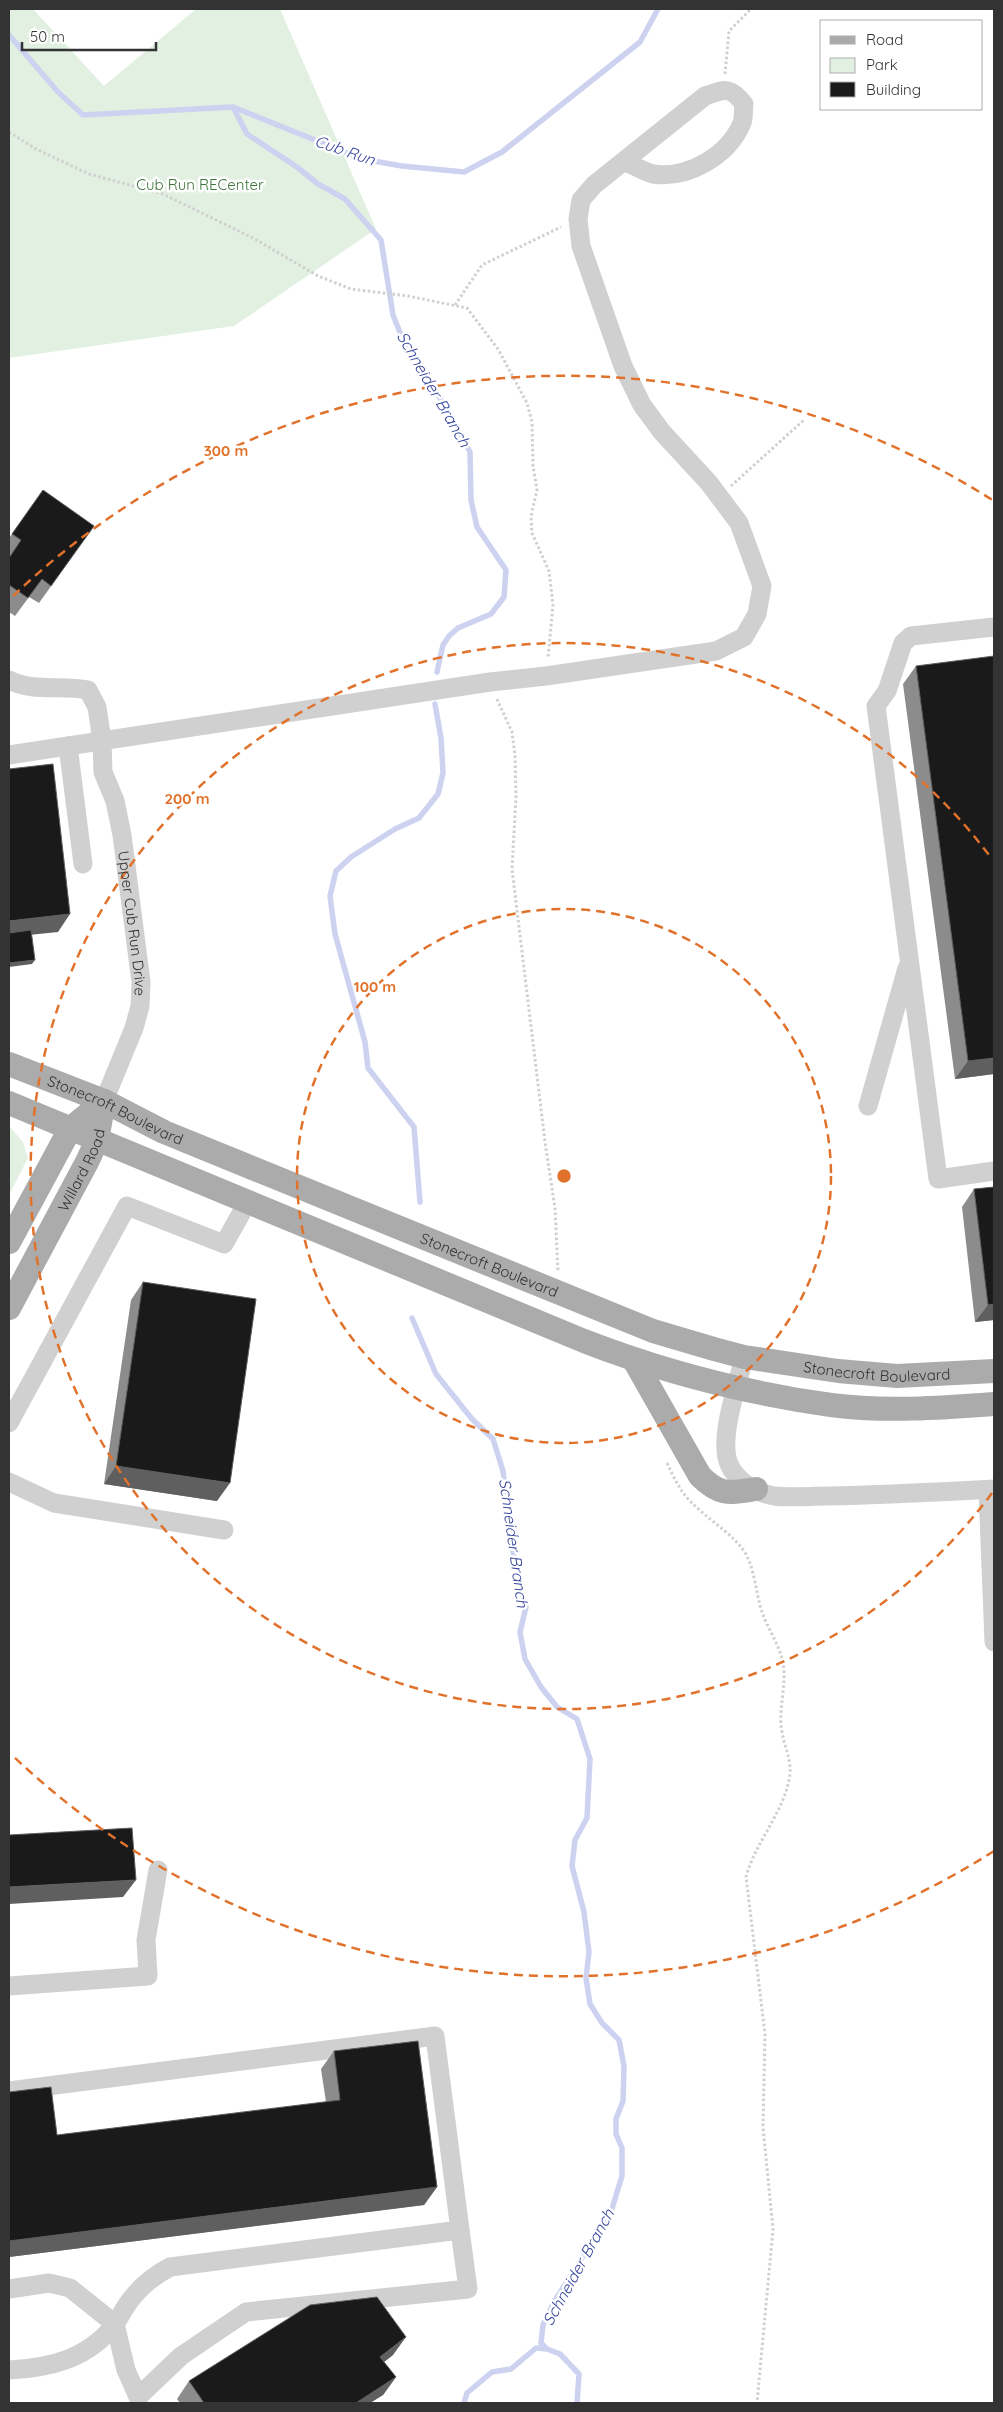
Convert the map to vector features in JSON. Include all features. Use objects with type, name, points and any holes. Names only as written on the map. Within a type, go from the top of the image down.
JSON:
[{"type":"main road","name":"Stonecroft Boulevard","points":[[9,1064],[104,1101],[164,1132],[653,1331],[744,1357],[838,1371],[897,1376],[994,1371]]},
{"type":"main road","name":"Willard Road","points":[[9,1242],[70,1129],[88,1112],[104,1101]]},
{"type":"main road","name":"Willard Road","points":[[9,1308],[97,1140],[104,1101]]},
{"type":"main road","points":[[9,1103],[422,1275],[634,1360],[673,1373],[737,1389],[832,1405],[909,1409],[994,1404]]},
{"type":"main road","points":[[634,1360],[700,1476],[713,1489],[728,1493],[756,1489]]},
{"type":"street","points":[[9,755],[490,682],[716,652],[744,637],[757,614],[762,586],[739,523],[709,482],[662,432],[642,405],[623,366],[581,246],[578,219],[581,200],[594,185],[705,96],[724,89],[735,92],[744,104],[743,122],[724,148],[708,162],[682,173],[652,174],[624,161]]},
{"type":"street","points":[[994,627],[911,636],[903,644],[887,691],[876,706],[938,1179],[994,1172]]},
{"type":"street","name":"Upper Cub Run Drive","points":[[9,680],[35,688],[75,687],[88,690],[97,707],[102,742],[103,772],[115,802],[122,835],[142,994],[134,1028],[104,1101]]},
{"type":"street","points":[[68,746],[83,864]]},
{"type":"street","points":[[868,1106],[909,960]]},
{"type":"street","points":[[9,1424],[127,1206],[224,1244],[248,1201]]},
{"type":"street","points":[[744,1357],[726,1426],[729,1464],[740,1481],[774,1496],[991,1490],[994,1642]]},
{"type":"street","points":[[9,1482],[54,1503],[224,1530]]},
{"type":"street","points":[[9,1986],[148,1976],[146,1940],[158,1870]]},
{"type":"street","points":[[9,2091],[435,2036],[468,2289],[246,2312],[181,2356],[136,2401],[115,2324],[78,2294],[64,2286],[49,2284],[9,2289]]},
{"type":"street","points":[[9,2370],[40,2368],[67,2361],[80,2355],[100,2340],[115,2324],[131,2298],[151,2278],[170,2267],[460,2230]]},
{"type":"path","points":[[724,89],[729,31],[751,9]]},
{"type":"path","points":[[9,132],[36,149],[89,174],[163,194],[254,239],[318,276],[351,289],[408,296],[467,308],[498,349],[528,403],[532,422],[533,466],[537,490],[532,516],[532,533],[549,571],[553,606],[546,676]]},
{"type":"path","points":[[455,305],[482,265],[578,219]]},
{"type":"path","points":[[734,484],[805,419]]},
{"type":"path","points":[[490,682],[512,732],[513,740],[516,797],[512,869],[555,1208],[558,1278]]},
{"type":"path","points":[[666,1460],[681,1491],[692,1504],[741,1547],[749,1561],[763,1613],[781,1654],[784,1672],[781,1721],[782,1732],[791,1763],[789,1782],[778,1809],[751,1857],[746,1877],[765,2034],[763,2127],[774,2228],[757,2403]]},
{"type":"green space","name":"Cub Run RECenter","points":[[9,9],[33,9],[104,86],[196,9],[280,9],[376,229],[234,326],[9,358]]},
{"type":"green space","points":[[9,1126],[23,1142],[28,1158],[9,1195]]},
{"type":"building","points":[[43,490],[94,526],[51,586],[42,579],[28,598],[9,585],[9,558],[21,540],[12,534]]},
{"type":"building","points":[[994,656],[994,1058],[968,1061],[916,666]]},
{"type":"building","points":[[53,764],[70,914],[9,921],[9,769]]},
{"type":"building","points":[[31,930],[35,960],[9,963],[9,933]]},
{"type":"building","points":[[994,1187],[994,1304],[988,1305],[974,1189]]},
{"type":"building","points":[[143,1282],[256,1299],[230,1483],[116,1466]]},
{"type":"building","points":[[132,1828],[136,1880],[9,1887],[9,1835]]},
{"type":"building","points":[[418,2041],[437,2187],[9,2241],[9,2092],[51,2087],[57,2135],[340,2100],[334,2051]]},
{"type":"building","points":[[377,2297],[406,2337],[380,2357],[396,2377],[356,2403],[204,2403],[189,2381],[310,2305]]},
{"type":"waterway","name":"Cub Run","points":[[9,35],[58,92],[83,115],[233,107],[362,159],[402,166],[464,172],[502,152],[640,42],[658,9]]},
{"type":"waterway","name":"Schneider Branch","points":[[233,107],[247,134],[297,167],[318,184],[345,199],[381,240],[393,315],[403,340],[423,368],[470,452],[471,500],[477,527],[506,570],[504,597],[491,614],[458,628],[449,636],[443,645],[437,672]]},
{"type":"waterway","name":"Schneider Branch","points":[[420,1202],[414,1127],[368,1068],[365,1042],[335,934],[330,896],[336,871],[351,857],[395,829],[419,818],[438,794],[443,773],[441,738],[435,704]]},
{"type":"waterway","name":"Schneider Branch","points":[[412,1318],[436,1374],[472,1419],[493,1439],[503,1471],[517,1581],[526,1607],[520,1632],[525,1659],[541,1687],[557,1707],[577,1719],[590,1759],[587,1818],[575,1840],[572,1866],[584,1912],[589,1952],[586,1978],[590,2004],[602,2023],[619,2040],[624,2066],[623,2101],[616,2119],[616,2134],[622,2148],[622,2176],[611,2212],[554,2302],[543,2325],[541,2343],[547,2349],[560,2354],[579,2374],[577,2403]]},
{"type":"waterway","points":[[464,2403],[467,2393],[492,2372],[511,2369],[536,2348],[547,2349]]}]
